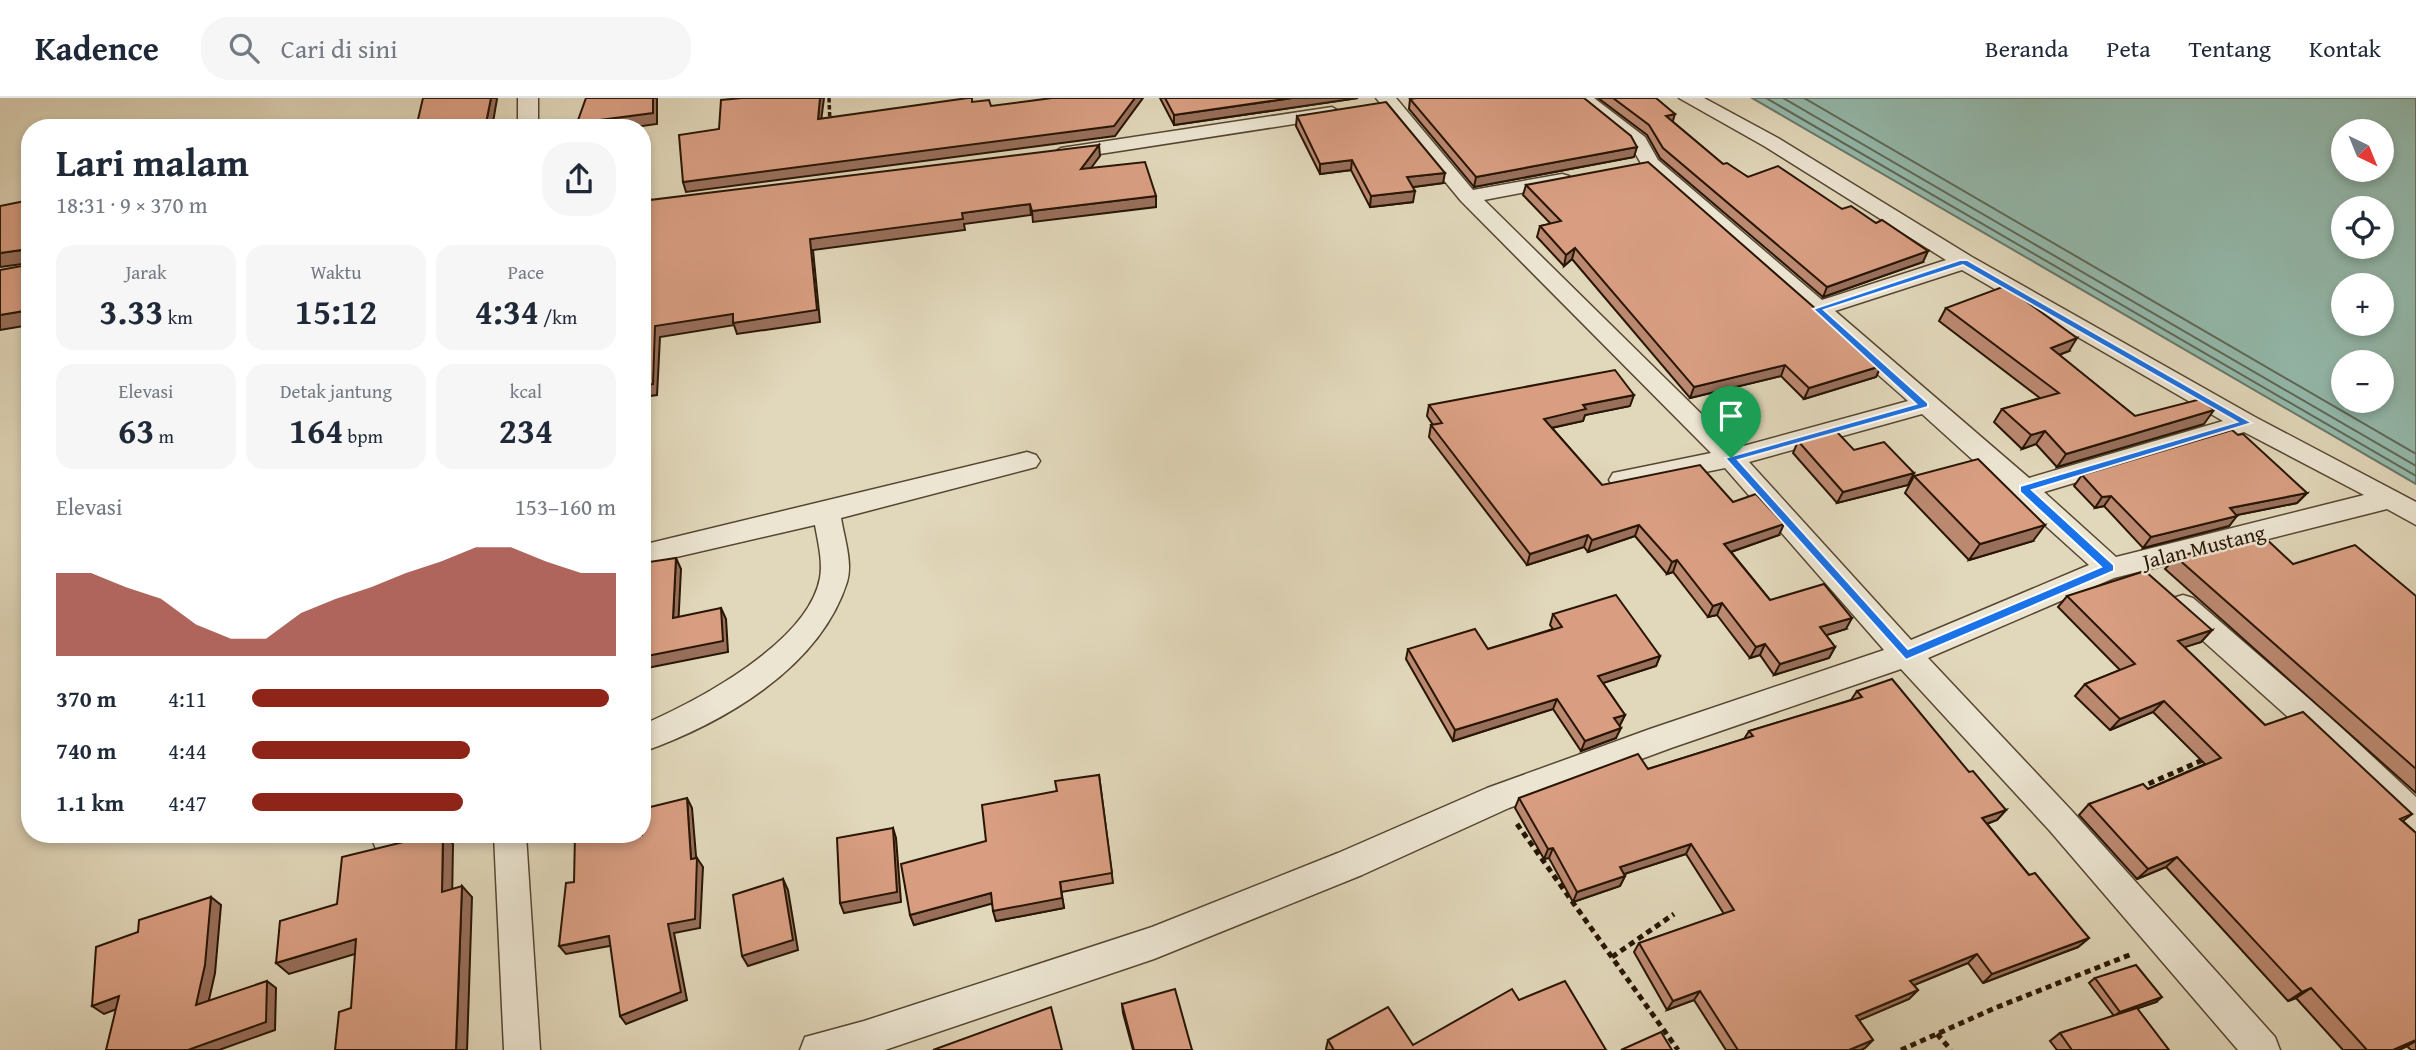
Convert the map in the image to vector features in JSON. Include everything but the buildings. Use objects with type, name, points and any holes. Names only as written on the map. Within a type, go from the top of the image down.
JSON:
[{"type":"street","points":[[528,98],[528,119]]},
{"type":"street","points":[[1582,98],[1638,141],[1650,163],[1924,405],[2024,489],[2318,724],[2416,818]]},
{"type":"street","points":[[1689,98],[1772,142],[1964,261],[2246,423],[2391,498],[2416,515]]},
{"type":"street","points":[[1038,157],[1356,109],[1396,100],[1468,197],[1731,458],[1906,655],[1999,752],[2262,1050]]},
{"type":"street","points":[[1624,168],[1650,163]]},
{"type":"street","points":[[1468,197],[1585,176]]},
{"type":"street","points":[[1818,309],[1964,261]]},
{"type":"street","points":[[1622,480],[1731,458],[1924,405]]},
{"type":"street","points":[[2024,489],[2246,423]]},
{"type":"street","points":[[651,553],[1027,461]]},
{"type":"street","name":"Jalan Mustang","points":[[818,1050],[864,1039],[1154,943],[1350,864],[1498,798],[1661,738],[1906,655],[2123,566],[2391,498]]},
{"type":"street","points":[[651,735],[677,725],[752,680],[802,638],[834,580],[827,512]]},
{"type":"street","points":[[510,843],[522,1050]]},
{"type":"path","points":[[829,98],[831,134]]},
{"type":"path","points":[[2134,790],[2208,758]]},
{"type":"path","points":[[1498,798],[1678,1050]]},
{"type":"path","points":[[1612,957],[1674,914]]},
{"type":"path","points":[[1901,1050],[1995,1008],[2166,941]]},
{"type":"path","points":[[1937,1034],[1951,1050]]},
{"type":"water","points":[[1752,98],[2416,98],[2416,484]]},
{"type":"route","points":[[1964,261],[2246,423],[2024,489],[2110,568],[1906,655],[1731,458],[1924,405],[1818,309],[1964,261]]}]
